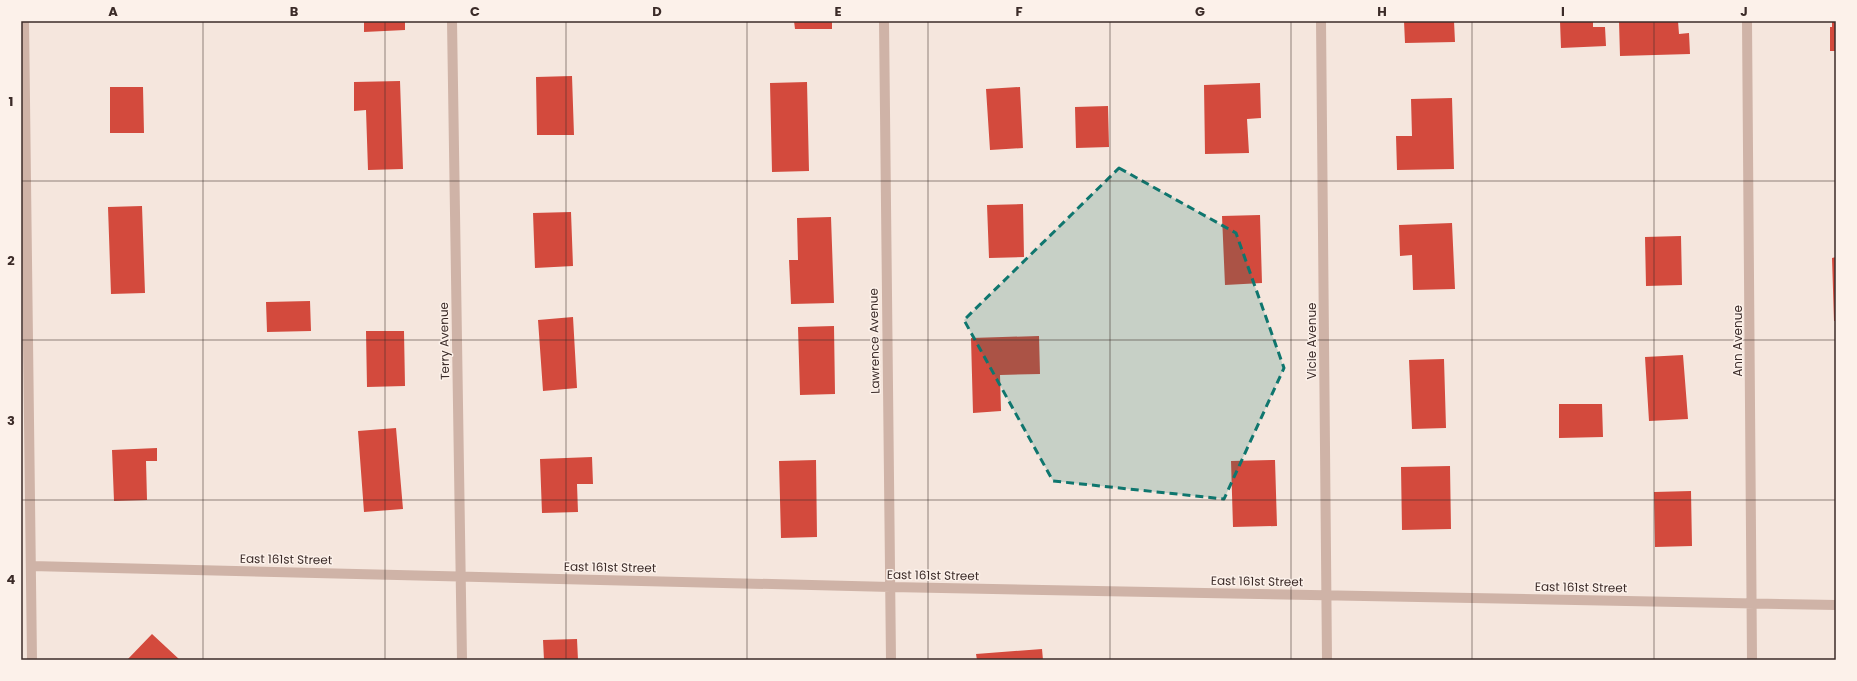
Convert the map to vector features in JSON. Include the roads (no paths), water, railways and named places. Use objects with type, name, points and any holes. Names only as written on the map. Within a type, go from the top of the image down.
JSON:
[{"type":"street","points":[[24,21],[32,660]]},
{"type":"street","name":"Terry Avenue","points":[[452,21],[462,660]]},
{"type":"street","name":"Lawrence Avenue","points":[[884,21],[891,660]]},
{"type":"street","name":"Vicie Avenue","points":[[1321,21],[1327,660]]},
{"type":"street","name":"Ann Avenue","points":[[1747,21],[1752,660]]},
{"type":"street","name":"East 161st Street","points":[[30,566],[890,587],[1836,605]]}]
